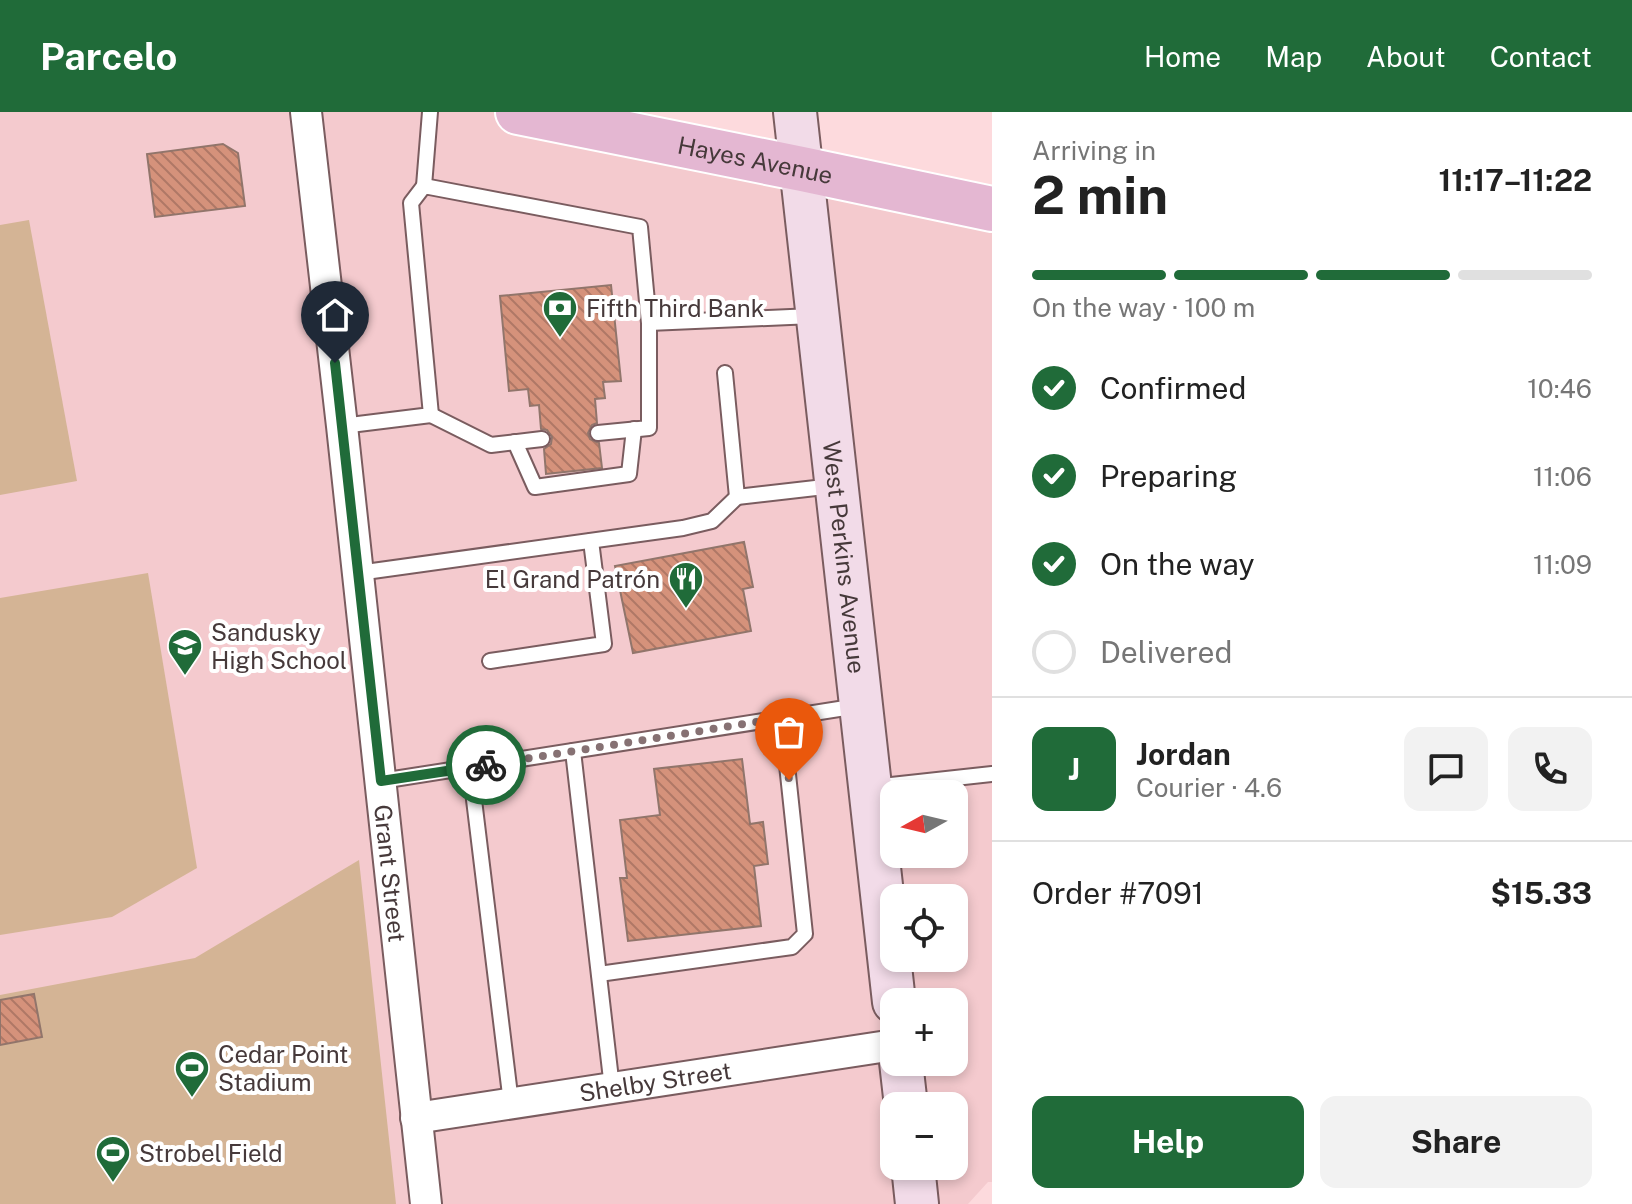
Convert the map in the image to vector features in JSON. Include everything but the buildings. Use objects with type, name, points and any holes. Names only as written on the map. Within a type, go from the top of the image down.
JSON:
[{"type":"main road","name":"West Perkins Avenue","points":[[795,112],[892,988]]},
{"type":"main road","name":"Hayes Avenue","points":[[530,113],[992,209]]},
{"type":"main road","points":[[914,1180],[917,1204]]},
{"type":"street","name":"Grant Street","points":[[306,112],[426,1204]]},
{"type":"street","name":"Shelby Street","points":[[416,1118],[880,1047]]},
{"type":"lane","points":[[430,112],[424,186],[411,203],[431,415]]},
{"type":"lane","points":[[424,186],[640,227],[649,323],[649,428],[598,433]]},
{"type":"lane","points":[[649,323],[819,316]]},
{"type":"lane","points":[[725,373],[737,497]]},
{"type":"lane","points":[[342,426],[431,415],[491,445],[542,439]]},
{"type":"lane","points":[[515,442],[535,487],[629,474],[634,429]]},
{"type":"lane","points":[[358,573],[683,528],[712,521],[737,497],[838,485]]},
{"type":"lane","points":[[490,661],[604,644],[591,541]]},
{"type":"lane","points":[[381,781],[862,705]]},
{"type":"lane","points":[[599,974],[792,947],[805,934],[782,718]]},
{"type":"lane","points":[[573,751],[612,1088]]},
{"type":"lane","points":[[470,767],[511,1103]]},
{"type":"lane","points":[[871,788],[992,774]]},
{"type":"shaded area","points":[[0,112],[518,112],[992,223],[992,1182],[988,1182],[968,1204],[0,1204]]},
{"type":"shaded area","points":[[29,220],[77,481],[0,495],[0,225]]},
{"type":"shaded area","points":[[148,573],[197,868],[112,917],[0,935],[0,598]]},
{"type":"shaded area","name":"Cedar Point Stadium","points":[[359,860],[396,1204],[0,1204],[0,995],[195,958]]},
{"type":"way so far","points":[[486,765],[782,718],[789,780]]},
{"type":"place","name":"Fifth Third Bank","points":[[560,339]]},
{"type":"place","name":"El Grand Patrón","points":[[686,610]]},
{"type":"place","name":"Sandusky High School","points":[[185,677]]},
{"type":"place","name":"Cedar Point Stadium","points":[[192,1099]]},
{"type":"place","name":"Strobel Field","points":[[113,1184]]},
{"type":"route","points":[[335,363],[381,781],[486,765]]}]
